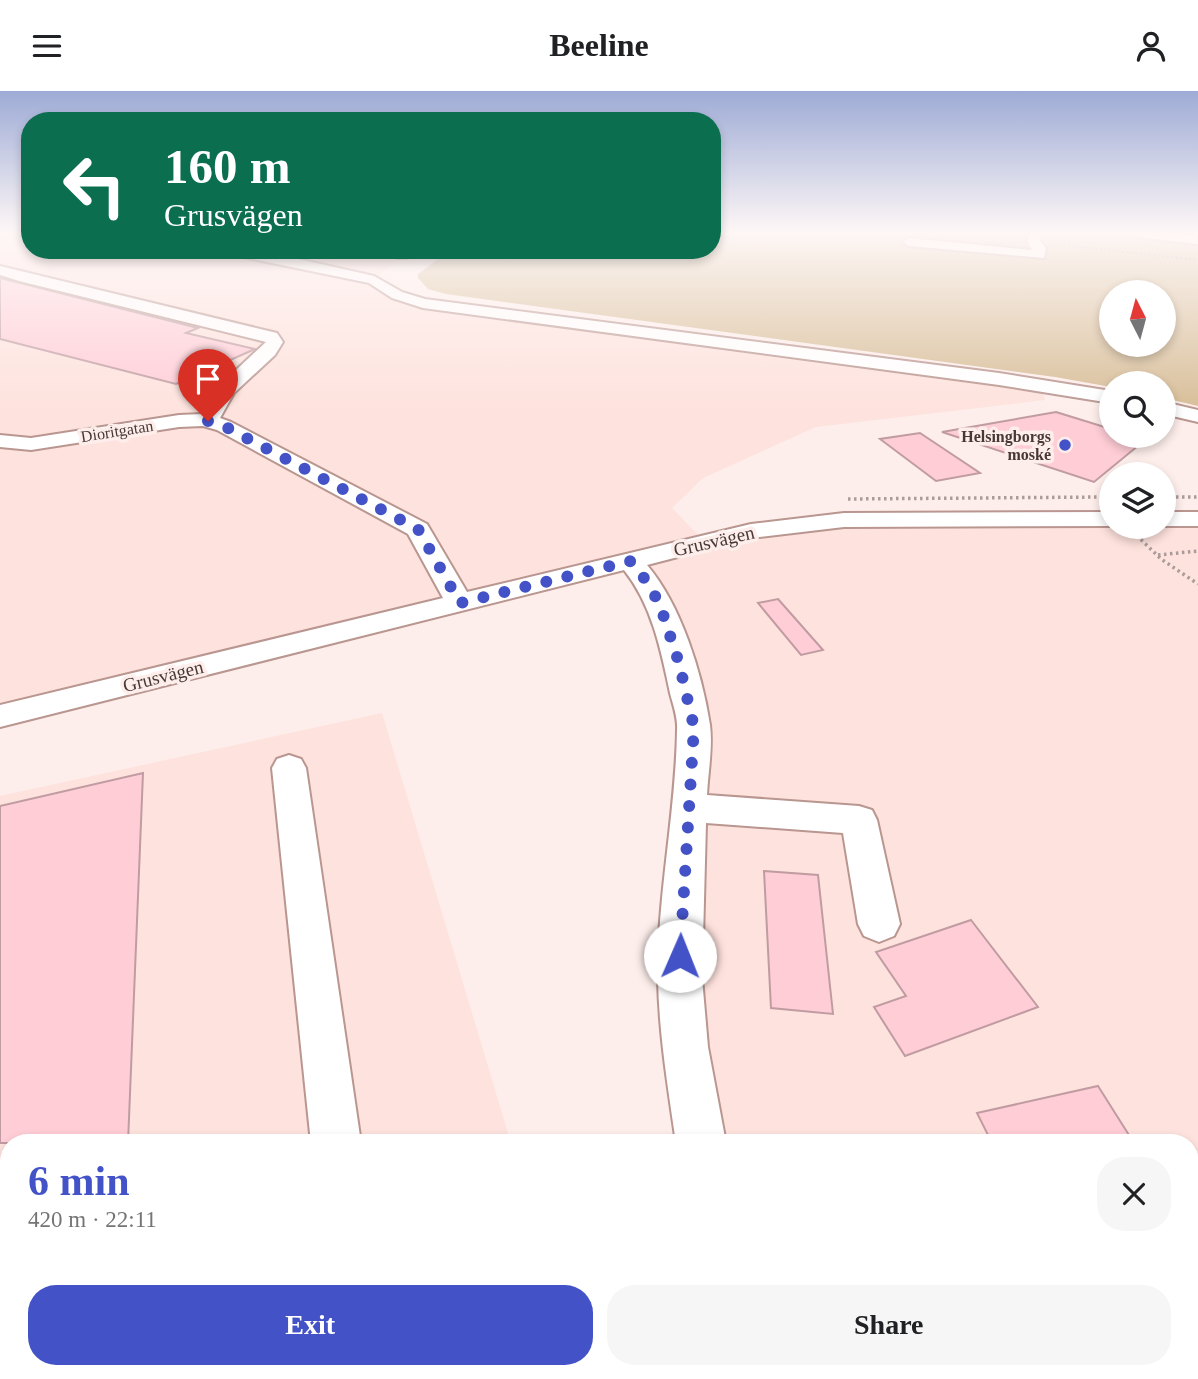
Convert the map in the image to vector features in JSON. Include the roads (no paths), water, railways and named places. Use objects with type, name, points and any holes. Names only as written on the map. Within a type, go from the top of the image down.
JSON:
[{"type":"street","points":[[89,293],[239,328],[271,338],[275,342],[269,351],[226,390],[208,421]]},
{"type":"street","points":[[394,293],[423,303],[999,379],[1099,395]]},
{"type":"street","points":[[1176,410],[1198,415]]},
{"type":"street","name":"Dioritgatan","points":[[0,441],[31,444],[46,432],[79,437],[180,421],[208,421],[224,426],[418,529],[460,603]]},
{"type":"street","name":"Grusvägen","points":[[0,716],[751,531],[813,522],[1099,508]]},
{"type":"street","points":[[1179,519],[1198,540]]},
{"type":"street","points":[[630,561],[648,583],[660,605],[689,701],[695,739],[681,912],[680,978],[685,1047],[700,1134]]},
{"type":"street","points":[[289,768],[335,1134]]},
{"type":"street","points":[[689,808],[859,820],[878,924]]},
{"type":"place","name":"Helsingborgs moské","points":[[1065,445]]}]
